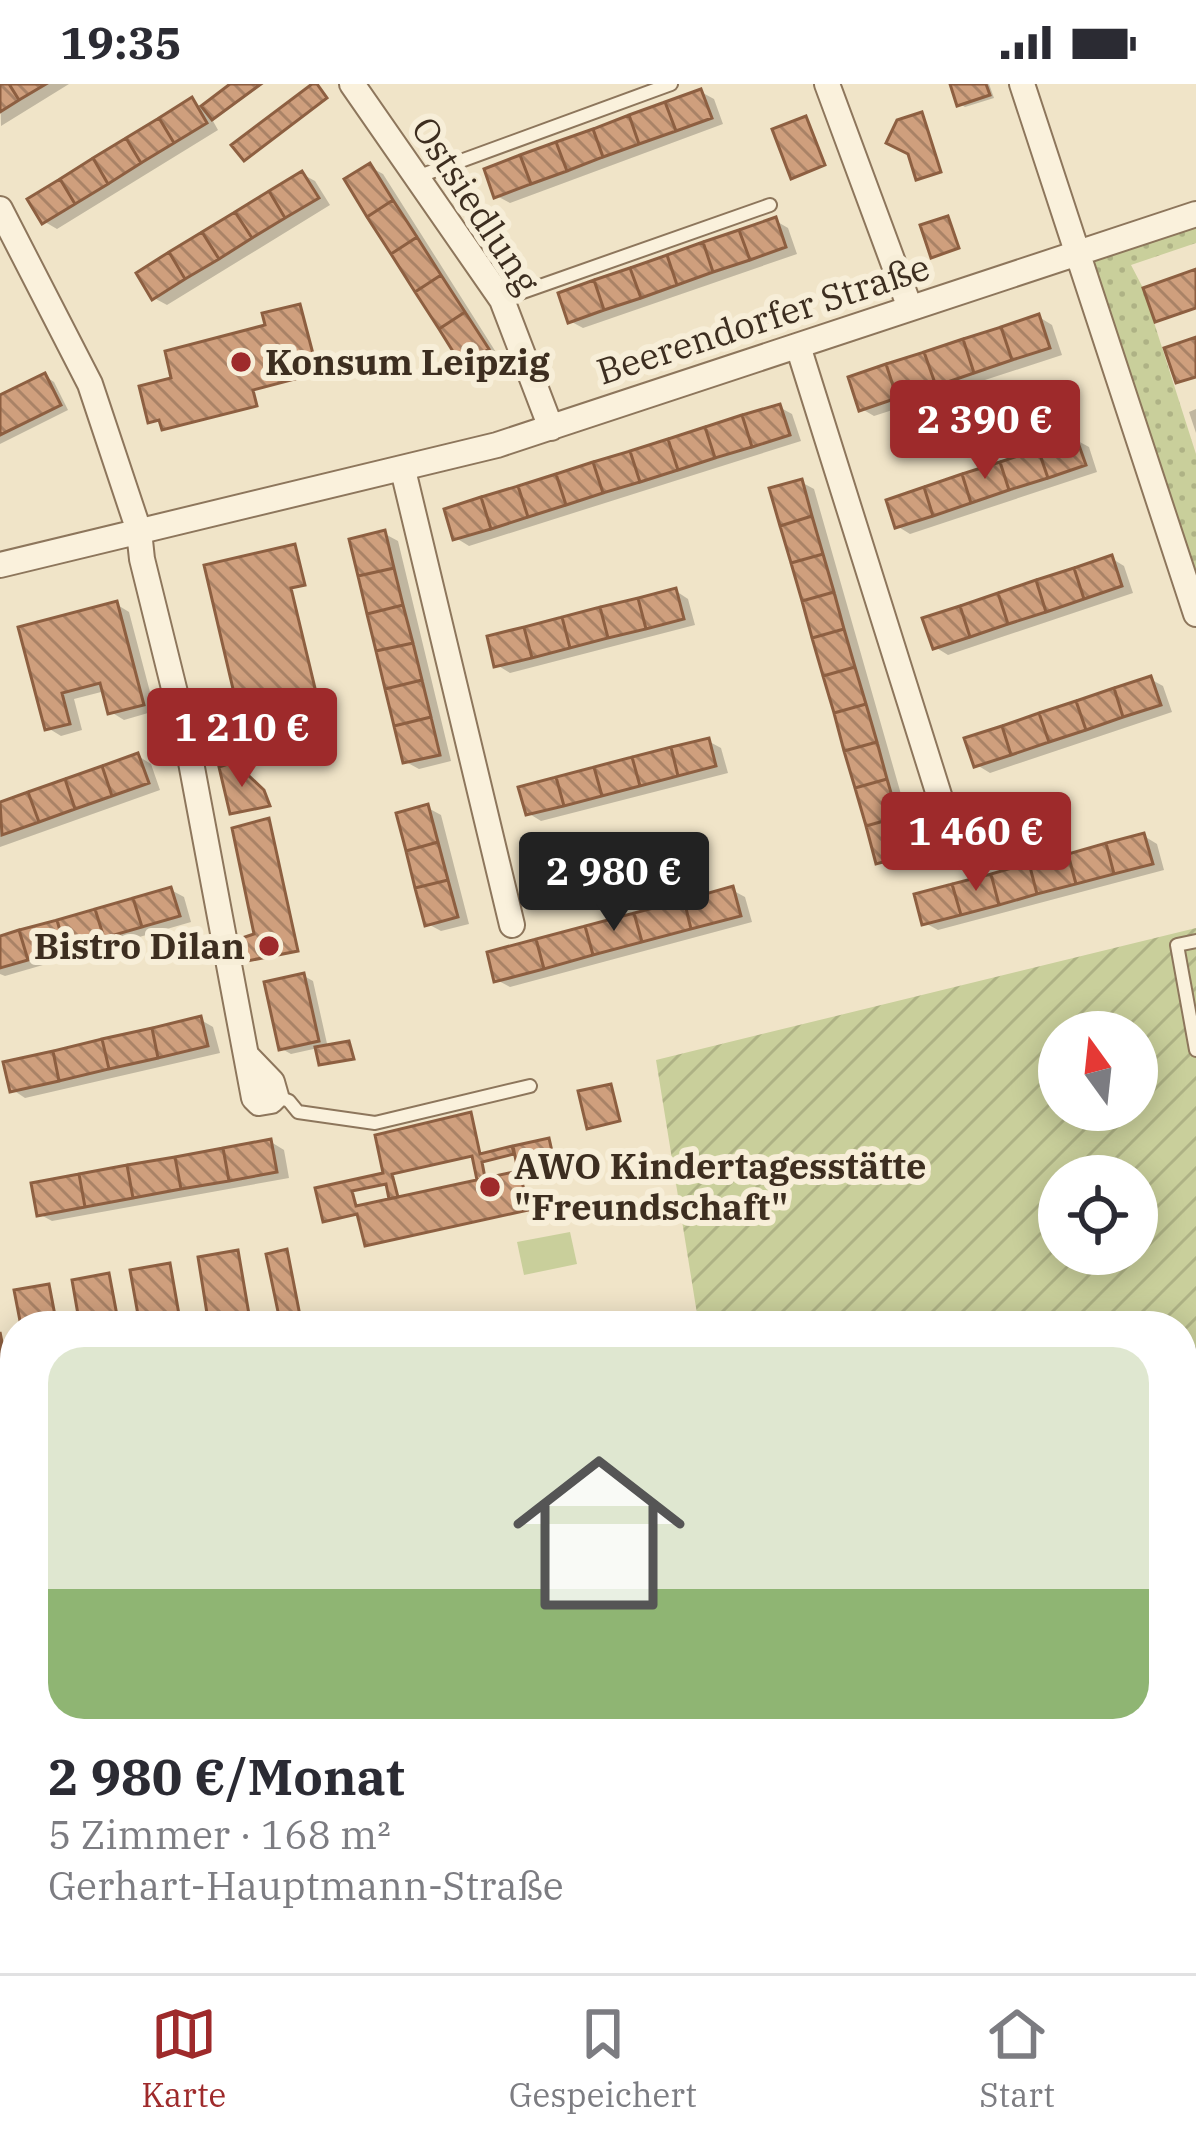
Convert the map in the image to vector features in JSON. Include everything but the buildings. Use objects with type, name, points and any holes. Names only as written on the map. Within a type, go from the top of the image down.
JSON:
[{"type":"street","points":[[827,84],[910,308]]},
{"type":"street","points":[[1022,84],[1196,614]]},
{"type":"street","name":"Ostsiedlung","points":[[358,87],[502,300],[550,428]]},
{"type":"street","points":[[0,209],[90,384],[139,531],[187,741],[246,1055],[272,1082],[276,1096]]},
{"type":"street","name":"Beerendorfer Straße","points":[[0,565],[403,470],[550,428],[1196,214]]},
{"type":"street","points":[[798,346],[950,830],[966,840]]},
{"type":"street","points":[[403,470],[512,925]]},
{"type":"lane","points":[[417,177],[671,84]]},
{"type":"lane","points":[[502,300],[770,205]]},
{"type":"lane","points":[[1196,941],[1177,945],[1196,1050]]},
{"type":"lane","points":[[276,1096],[290,1100],[298,1112],[375,1123],[530,1086]]},
{"type":"green space","points":[[1196,214],[1196,243],[1131,265],[1143,288],[1196,454],[1196,614],[1078,252]]},
{"type":"green space","points":[[1196,928],[1196,1311],[697,1311],[656,1060]]},
{"type":"green space","points":[[570,1232],[577,1264],[524,1275],[517,1242]]},
{"type":"place","name":"Konsum Leipzig","points":[[241,362]]},
{"type":"place","name":"Bistro Dilan","points":[[269,946]]},
{"type":"place","name":"AWO Kindertagesstätte \"Freundschaft\"","points":[[490,1187]]}]
